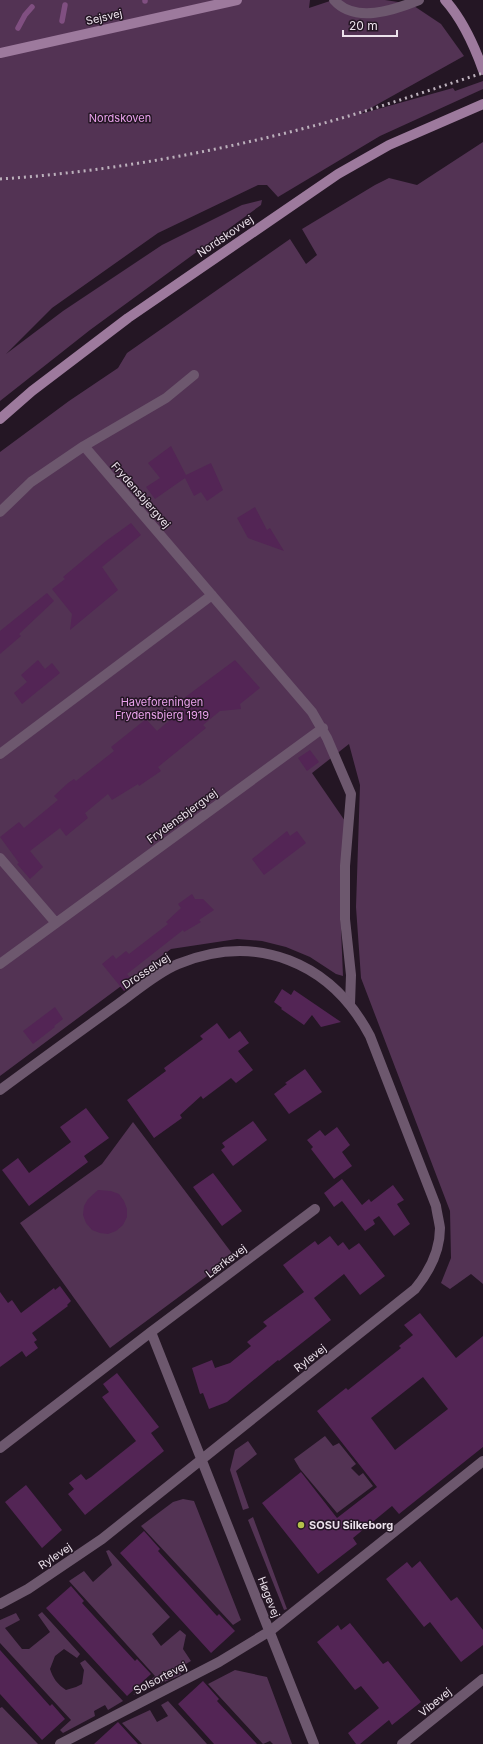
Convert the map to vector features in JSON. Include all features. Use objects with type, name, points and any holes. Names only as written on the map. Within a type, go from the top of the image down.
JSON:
[{"type":"street","name":"Sejsvej","points":[[0,53],[237,0]]},
{"type":"street","points":[[334,0],[348,11],[361,13],[375,13],[399,8],[419,0]]},
{"type":"street","points":[[445,0],[456,12],[464,26],[483,70]]},
{"type":"street","name":"Nordskovvej","points":[[0,419],[32,391],[128,318],[338,174],[389,145],[483,104]]},
{"type":"street","points":[[0,512],[30,482],[84,446],[166,398],[194,375]]},
{"type":"street","name":"Frydensbjergvej","points":[[84,446],[312,712],[322,728],[351,794],[345,866],[345,919],[351,975],[350,1004]]},
{"type":"street","points":[[0,754],[212,595]]},
{"type":"street","name":"Frydensbjergvej","points":[[0,964],[322,728]]},
{"type":"street","points":[[0,858],[56,923]]},
{"type":"street","name":"Drosselvej","points":[[0,1090],[150,981],[177,964],[207,954],[239,950],[270,954],[300,964],[328,981],[350,1004],[361,1019],[370,1036]]},
{"type":"street","name":"Rylevej","points":[[0,1604],[28,1589],[102,1539],[415,1289],[428,1271],[434,1260],[440,1228],[436,1206],[370,1036]]},
{"type":"street","name":"Lærkevej","points":[[0,1448],[315,1209]]},
{"type":"street","points":[[151,1332],[202,1458]]},
{"type":"street","name":"Høgevej","points":[[202,1458],[314,1744]]},
{"type":"street","name":"Solsortevej","points":[[60,1744],[219,1662],[270,1631],[483,1461]]},
{"type":"street","name":"Vibevej","points":[[402,1744],[483,1679]]},
{"type":"green space","name":"Nordskoven","points":[[0,0],[310,0],[309,8],[333,0],[385,0],[411,4],[441,24],[464,56],[360,114],[453,88],[455,91],[483,81],[483,89],[380,136],[278,197],[267,185],[258,185],[158,233],[52,308],[6,354],[63,311],[162,245],[242,205],[262,200],[261,205],[90,330],[0,401]]},
{"type":"green space","name":"Haveforeningen Frydensbjerg 1919","points":[[483,142],[483,1284],[471,1274],[450,1289],[441,1283],[451,1258],[450,1211],[361,978],[356,907],[360,785],[349,744],[312,773],[345,821],[340,905],[343,976],[336,974],[310,957],[286,947],[262,941],[237,939],[171,949],[0,1076],[0,452],[69,401],[118,368],[127,353],[290,239],[306,264],[317,255],[302,229],[389,178],[417,185]]},
{"type":"green space","points":[[133,1122],[234,1256],[110,1348],[20,1223],[102,1164]]},
{"type":"green space","points":[[325,1436],[333,1446],[339,1443],[356,1464],[351,1468],[359,1476],[363,1473],[373,1486],[337,1513],[300,1469],[294,1459]]},
{"type":"green space","points":[[248,1441],[257,1454],[236,1471],[249,1508],[243,1510],[230,1470],[235,1450]]},
{"type":"green space","points":[[183,1499],[194,1501],[241,1620],[233,1625],[141,1526],[173,1502]]},
{"type":"green space","points":[[253,1517],[287,1609],[284,1610],[248,1520]]},
{"type":"green space","points":[[109,1550],[170,1617],[152,1634],[161,1646],[180,1630],[186,1635],[183,1649],[191,1661],[179,1668],[181,1675],[133,1695],[155,1676],[69,1581],[84,1571],[93,1582],[112,1565],[106,1551]]},
{"type":"green space","points":[[42,1612],[80,1654],[77,1658],[64,1649],[55,1656],[50,1669],[58,1683],[66,1690],[82,1684],[84,1670],[80,1663],[85,1660],[123,1701],[108,1710],[105,1705],[94,1711],[95,1716],[63,1733],[60,1730],[71,1720],[0,1643],[0,1620],[16,1613],[20,1620],[5,1628],[22,1649],[29,1649],[50,1632],[38,1615]]},
{"type":"green space","points":[[235,1670],[267,1677],[292,1744],[273,1744],[270,1741],[263,1744],[208,1684]]},
{"type":"green space","points":[[168,1701],[207,1744],[142,1744],[122,1723],[150,1710],[157,1722],[168,1716],[161,1705]]},
{"type":"green space","points":[[2,1707],[38,1744],[0,1744],[0,1708]]},
{"type":"building","points":[[171,446],[186,475],[211,463],[223,490],[207,501],[201,492],[194,496],[185,478],[155,499],[146,487],[160,478],[148,463]]},
{"type":"building","points":[[255,507],[267,530],[270,528],[284,551],[248,538],[237,518]]},
{"type":"building","points":[[131,523],[141,535],[102,567],[118,590],[70,630],[72,614],[52,589],[65,579],[63,577],[106,541]]},
{"type":"building","points":[[47,593],[54,601],[19,634],[21,636],[0,654],[0,631]]},
{"type":"building","points":[[38,660],[45,669],[52,663],[60,673],[22,704],[14,693],[27,682],[21,675]]},
{"type":"building","points":[[235,660],[260,688],[240,704],[241,709],[220,711],[203,725],[206,728],[158,767],[161,771],[139,786],[138,784],[112,800],[108,794],[85,813],[88,818],[66,836],[60,828],[30,851],[43,867],[30,879],[17,864],[19,863],[0,837],[19,822],[24,828],[58,800],[54,796],[68,783],[74,779],[76,781],[114,751],[111,747],[146,719],[157,731],[178,713],[172,707]]},
{"type":"building","points":[[310,750],[319,762],[307,771],[298,758]]},
{"type":"building","points":[[287,831],[290,836],[297,831],[306,843],[264,875],[252,859]]},
{"type":"building","points":[[192,894],[195,899],[203,899],[214,910],[199,920],[201,922],[184,932],[183,930],[127,974],[135,983],[124,991],[102,964],[113,955],[116,959],[126,951],[129,954],[168,924],[166,922],[181,908],[178,904]]},
{"type":"building","points":[[282,989],[291,995],[294,990],[341,1022],[321,1027],[312,1015],[304,1025],[281,1009],[282,1008],[274,1002]]},
{"type":"building","points":[[55,1007],[63,1019],[33,1044],[23,1031]]},
{"type":"building","points":[[217,1023],[229,1039],[240,1031],[249,1043],[238,1051],[253,1070],[236,1083],[231,1078],[203,1099],[201,1096],[180,1115],[182,1118],[154,1138],[127,1100],[166,1071],[164,1068],[203,1039],[200,1036]]},
{"type":"building","points":[[305,1069],[322,1092],[289,1114],[274,1094],[287,1084],[285,1083]]},
{"type":"building","points":[[86,1108],[109,1138],[84,1156],[88,1162],[29,1206],[2,1170],[18,1158],[29,1173],[71,1142],[60,1127]]},
{"type":"building","points":[[253,1121],[267,1140],[233,1166],[221,1150],[225,1147],[222,1143]]},
{"type":"building","points":[[337,1127],[350,1145],[342,1152],[352,1166],[334,1179],[311,1149],[313,1147],[307,1140],[320,1130],[325,1136]]},
{"type":"building","points":[[213,1173],[242,1211],[222,1226],[193,1187]]},
{"type":"building","points":[[342,1179],[362,1205],[369,1199],[371,1202],[393,1185],[404,1200],[397,1204],[410,1224],[394,1236],[379,1216],[373,1220],[375,1224],[365,1231],[342,1201],[334,1207],[324,1193]]},
{"type":"building","points":[[98,1190],[111,1191],[119,1194],[127,1209],[127,1217],[123,1225],[116,1231],[108,1234],[92,1230],[86,1223],[83,1215],[84,1206],[88,1199]]},
{"type":"building","points":[[330,1236],[338,1246],[343,1242],[349,1250],[359,1243],[385,1276],[360,1295],[344,1274],[314,1298],[331,1320],[279,1361],[278,1360],[227,1402],[209,1409],[203,1393],[200,1394],[192,1368],[212,1360],[215,1368],[230,1363],[251,1346],[247,1342],[267,1326],[263,1322],[304,1292],[283,1265],[315,1241],[318,1245]]},
{"type":"building","points":[[60,1286],[71,1301],[67,1305],[68,1306],[32,1333],[37,1340],[34,1342],[38,1348],[26,1357],[22,1351],[0,1367],[0,1292],[8,1303],[12,1300],[21,1313],[54,1288],[55,1290]]},
{"type":"building","points":[[420,1313],[456,1358],[483,1336],[483,1447],[399,1514],[392,1506],[353,1538],[357,1544],[318,1574],[262,1503],[301,1472],[337,1518],[377,1487],[317,1411],[346,1388],[348,1390],[401,1348],[399,1346],[413,1335],[404,1325]],"holes":[[[423,1377],[448,1409],[395,1450],[371,1418]]]},
{"type":"building","points":[[117,1373],[159,1427],[151,1433],[164,1451],[85,1515],[68,1494],[74,1489],[69,1483],[81,1474],[86,1480],[91,1477],[136,1441],[102,1397],[109,1392],[103,1384]]},
{"type":"building","points":[[26,1485],[62,1530],[42,1548],[5,1502]]},
{"type":"building","points":[[144,1531],[160,1549],[158,1551],[217,1616],[219,1614],[235,1631],[211,1653],[120,1553]]},
{"type":"building","points":[[420,1561],[451,1601],[457,1597],[483,1630],[483,1645],[461,1662],[430,1622],[424,1627],[386,1579],[407,1562],[412,1568]]},
{"type":"building","points":[[71,1586],[84,1601],[82,1603],[135,1661],[137,1659],[151,1674],[127,1696],[46,1608]]},
{"type":"building","points":[[350,1623],[383,1664],[388,1661],[421,1702],[392,1725],[389,1720],[360,1744],[356,1744],[348,1733],[379,1708],[361,1686],[355,1690],[317,1642],[338,1625],[341,1630]]},
{"type":"building","points":[[0,1650],[50,1706],[52,1704],[65,1719],[42,1740],[0,1694]]},
{"type":"building","points":[[203,1681],[219,1699],[217,1701],[257,1744],[214,1744],[178,1704]]},
{"type":"building","points":[[118,1722],[138,1744],[94,1744]]},
{"type":"waterway","points":[[62,21],[65,5]]},
{"type":"waterway","points":[[18,28],[25,15],[32,7]]},
{"type":"railway","points":[[0,179],[79,172],[158,160],[236,145],[334,120],[483,73]]},
{"type":"place","name":"SOSU Silkeborg","points":[[301,1525]]}]
